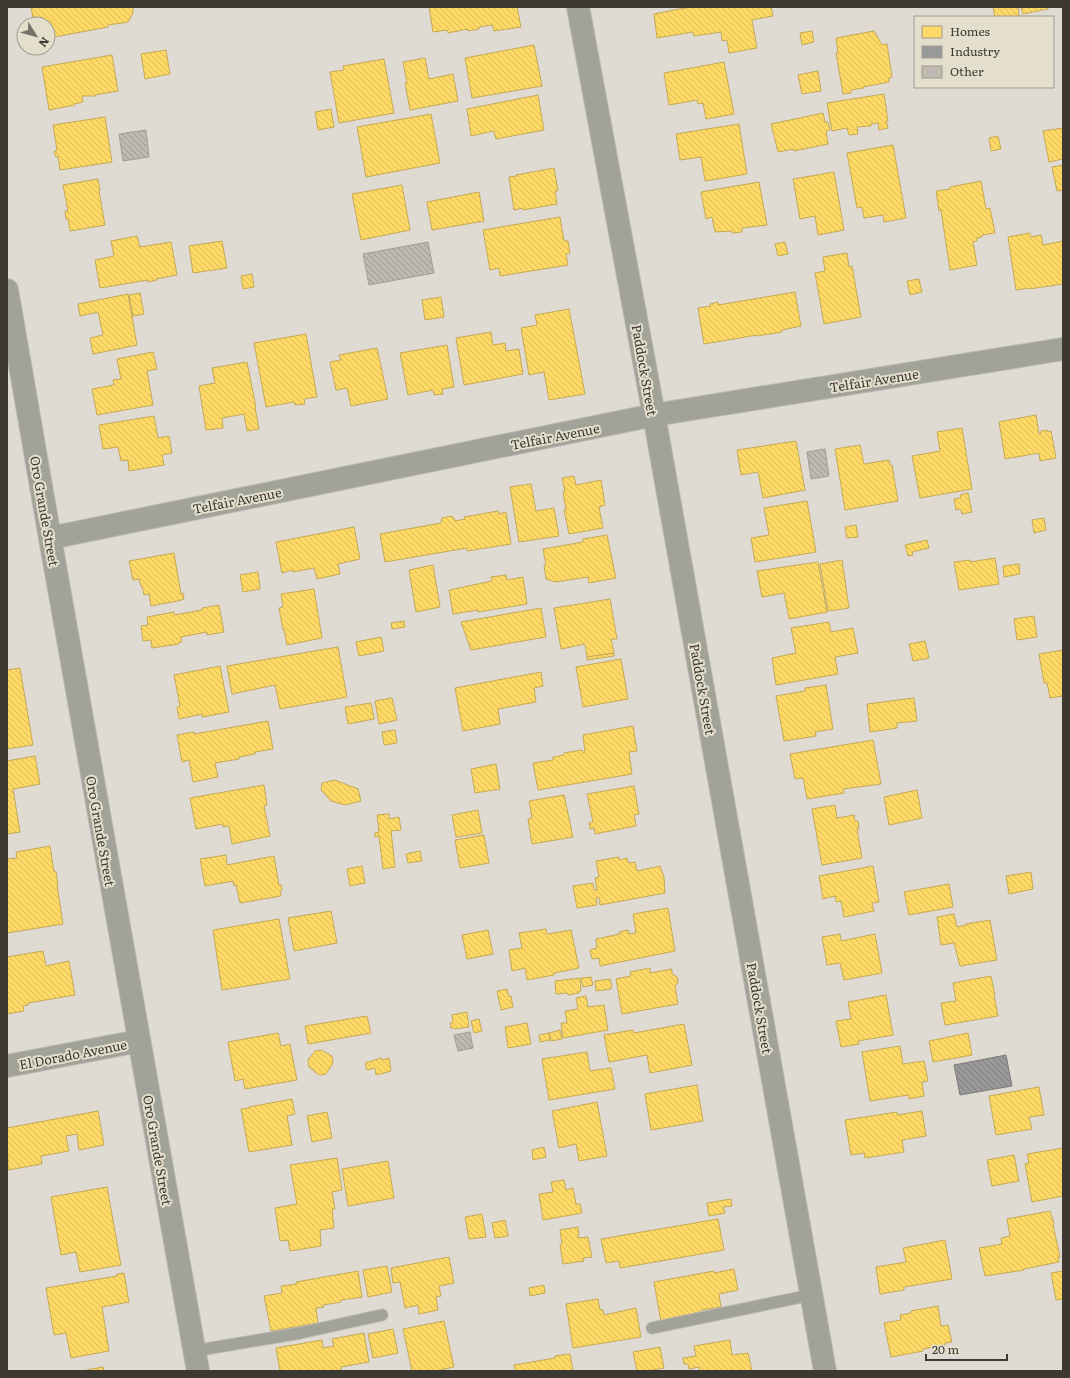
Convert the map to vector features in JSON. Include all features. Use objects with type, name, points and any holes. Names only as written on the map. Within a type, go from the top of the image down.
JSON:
[{"type":"street","name":"Paddock Street","points":[[578,7],[654,415],[825,1371]]},
{"type":"street","name":"Oro Grande Street","points":[[7,290],[196,1361]]},
{"type":"street","name":"Telfair Avenue","points":[[50,538],[654,415],[1063,349]]},
{"type":"street","name":"El Dorado Avenue","points":[[7,1066],[139,1041]]},
{"type":"lane","points":[[652,1328],[811,1295]]},
{"type":"lane","points":[[196,1361],[300,1333],[382,1315]]},
{"type":"building: Homes","points":[[31,7],[133,7],[133,13],[128,22],[56,37],[56,16],[33,16]]},
{"type":"building: Homes","points":[[429,7],[517,7],[521,27],[494,31],[492,25],[479,27],[479,29],[468,31],[468,29],[448,33],[447,30],[433,32]]},
{"type":"building: Homes","points":[[690,7],[771,7],[773,16],[752,20],[757,48],[729,53],[727,40],[722,41],[721,32],[694,36],[693,32],[657,38],[654,14]]},
{"type":"building: Homes","points":[[993,7],[1018,7],[1019,16],[995,16]]},
{"type":"building: Homes","points":[[1021,7],[1048,7],[1048,9],[1023,14]]},
{"type":"building: Homes","points":[[812,31],[814,42],[802,45],[800,33]]},
{"type":"building: Homes","points":[[874,31],[882,45],[887,44],[892,77],[889,78],[889,82],[851,90],[851,93],[843,94],[836,53],[838,53],[836,38]]},
{"type":"building: Homes","points":[[534,45],[542,86],[472,98],[465,58]]},
{"type":"building: Homes","points":[[166,50],[170,74],[145,79],[141,54]]},
{"type":"building: Homes","points":[[112,55],[118,91],[95,96],[82,96],[83,102],[49,110],[42,67]]},
{"type":"building: Homes","points":[[425,58],[429,79],[453,74],[458,101],[410,110],[403,62]]},
{"type":"building: Homes","points":[[384,59],[394,113],[339,123],[330,72],[344,70],[343,66]]},
{"type":"building: Homes","points":[[724,62],[734,114],[706,119],[703,103],[698,104],[697,100],[669,105],[664,73]]},
{"type":"building: Homes","points":[[818,71],[821,91],[802,94],[798,75]]},
{"type":"building: Homes","points":[[884,94],[888,128],[879,130],[878,123],[871,124],[871,126],[857,127],[858,134],[849,135],[847,128],[832,131],[827,103]]},
{"type":"building: Homes","points":[[538,95],[544,130],[496,139],[494,131],[471,136],[467,109]]},
{"type":"building: Homes","points":[[331,109],[334,127],[318,130],[315,112]]},
{"type":"building: Homes","points":[[823,113],[825,122],[828,122],[830,130],[826,131],[828,144],[794,151],[794,149],[778,152],[771,124]]},
{"type":"building: Homes","points":[[431,114],[440,163],[366,177],[357,127]]},
{"type":"building: Homes","points":[[105,117],[112,162],[60,170],[58,156],[56,157],[54,152],[57,150],[53,125]]},
{"type":"building: Homes","points":[[739,124],[747,174],[705,181],[701,157],[680,160],[676,134]]},
{"type":"building: Homes","points":[[1063,128],[1063,159],[1049,162],[1043,131]]},
{"type":"building: Homes","points":[[998,136],[1001,149],[991,151],[989,138]]},
{"type":"building: Homes","points":[[893,145],[906,218],[884,222],[883,215],[864,218],[862,207],[857,208],[847,153]]},
{"type":"building: Homes","points":[[1063,165],[1063,190],[1057,191],[1052,167]]},
{"type":"building: Homes","points":[[554,168],[558,191],[555,191],[557,204],[523,210],[523,208],[514,210],[509,177]]},
{"type":"building: Homes","points":[[834,172],[844,230],[818,235],[815,216],[800,219],[793,179]]},
{"type":"building: Homes","points":[[98,179],[105,225],[70,231],[68,219],[66,219],[65,211],[68,211],[63,185]]},
{"type":"building: Homes","points":[[981,181],[986,209],[990,208],[995,233],[982,235],[982,237],[977,238],[977,241],[973,242],[977,265],[950,270],[941,210],[939,211],[936,191]]},
{"type":"building: Homes","points":[[759,182],[767,225],[742,228],[742,232],[715,232],[712,217],[706,219],[701,192]]},
{"type":"building: Homes","points":[[402,185],[410,230],[361,240],[352,194]]},
{"type":"building: Homes","points":[[479,192],[484,221],[432,230],[427,202]]},
{"type":"building: Homes","points":[[560,217],[564,241],[568,241],[570,253],[566,254],[568,265],[500,276],[499,268],[490,270],[483,230]]},
{"type":"building: Homes","points":[[1030,233],[1031,237],[1041,235],[1043,245],[1063,241],[1063,284],[1016,290],[1008,237]]},
{"type":"building: Homes","points":[[137,236],[140,247],[171,242],[177,275],[148,282],[148,280],[100,288],[95,260],[114,256],[111,241]]},
{"type":"building: Homes","points":[[222,241],[227,268],[193,273],[189,246]]},
{"type":"building: Homes","points":[[785,242],[788,254],[778,256],[775,244]]},
{"type":"building: Homes","points":[[847,253],[849,267],[852,266],[861,317],[824,324],[815,273],[825,271],[823,257]]},
{"type":"building: Homes","points":[[252,274],[254,287],[243,289],[241,276]]},
{"type":"building: Homes","points":[[919,279],[922,292],[910,295],[907,281]]},
{"type":"building: Homes","points":[[795,292],[801,326],[782,330],[782,332],[704,344],[698,308],[711,306],[710,304],[718,302],[718,305]]},
{"type":"building: Homes","points":[[140,293],[144,314],[133,316],[129,295]]},
{"type":"building: Homes","points":[[128,294],[137,345],[93,354],[90,338],[103,335],[98,312],[80,316],[78,304]]},
{"type":"building: Homes","points":[[441,297],[444,317],[425,320],[422,300]]},
{"type":"building: Homes","points":[[569,309],[585,394],[549,400],[544,372],[529,375],[521,328],[537,325],[535,315]]},
{"type":"building: Homes","points":[[491,332],[493,345],[505,343],[506,351],[519,349],[523,374],[464,385],[456,338]]},
{"type":"building: Homes","points":[[306,334],[317,397],[304,399],[305,404],[295,405],[294,402],[266,407],[254,343]]},
{"type":"building: Homes","points":[[447,345],[454,387],[442,389],[443,394],[434,395],[433,390],[408,395],[400,353]]},
{"type":"building: Homes","points":[[377,348],[388,399],[351,406],[347,388],[336,390],[330,362],[341,360],[339,355]]},
{"type":"building: Homes","points":[[153,352],[157,369],[147,371],[153,405],[97,415],[92,389],[114,385],[113,380],[121,379],[117,359]]},
{"type":"building: Homes","points":[[247,362],[259,429],[247,431],[244,414],[222,418],[223,428],[206,430],[199,386],[215,383],[212,368]]},
{"type":"building: Homes","points":[[1036,415],[1039,434],[1041,431],[1051,431],[1056,458],[1040,461],[1039,453],[1005,459],[999,422]]},
{"type":"building: Homes","points":[[154,416],[158,438],[169,436],[172,453],[162,455],[164,465],[129,471],[128,460],[121,461],[118,447],[103,449],[99,425]]},
{"type":"building: Homes","points":[[962,428],[972,489],[920,498],[912,456],[940,451],[937,432]]},
{"type":"building: Homes","points":[[796,441],[805,490],[763,498],[758,472],[741,475],[737,450]]},
{"type":"building: Homes","points":[[860,445],[864,464],[889,460],[890,465],[892,465],[898,501],[845,510],[835,449]]},
{"type":"building: Homes","points":[[574,476],[576,485],[601,480],[605,505],[599,507],[603,528],[569,534],[564,510],[566,510],[563,492],[565,492],[562,478]]},
{"type":"building: Homes","points":[[531,484],[536,511],[554,508],[559,536],[519,542],[510,487]]},
{"type":"building: Homes","points":[[968,493],[972,512],[962,514],[961,509],[956,510],[954,499],[961,498],[960,495]]},
{"type":"building: Homes","points":[[807,501],[816,552],[755,562],[751,538],[769,535],[764,508]]},
{"type":"building: Homes","points":[[498,511],[499,514],[506,512],[511,544],[467,551],[467,548],[385,562],[380,534],[441,523],[442,518],[451,516],[455,521],[465,519],[464,517]]},
{"type":"building: Homes","points":[[1044,518],[1046,530],[1034,533],[1032,520]]},
{"type":"building: Homes","points":[[856,525],[858,537],[847,538],[845,527]]},
{"type":"building: Homes","points":[[354,527],[360,559],[338,564],[340,574],[317,579],[314,568],[293,572],[292,570],[282,573],[276,542]]},
{"type":"building: Homes","points":[[607,535],[616,578],[589,583],[588,577],[556,582],[546,579],[544,565],[546,565],[543,549],[583,542],[583,539]]},
{"type":"building: Homes","points":[[927,540],[929,548],[912,552],[913,555],[908,556],[905,545]]},
{"type":"building: Homes","points":[[174,553],[181,594],[183,593],[184,599],[151,606],[149,594],[144,595],[139,579],[133,580],[129,561]]},
{"type":"building: Homes","points":[[995,558],[999,584],[959,590],[954,562],[970,560],[970,562]]},
{"type":"building: Homes","points":[[842,560],[849,608],[828,611],[820,564]]},
{"type":"building: Homes","points":[[818,562],[827,612],[789,619],[784,593],[762,597],[757,571]]},
{"type":"building: Homes","points":[[1019,564],[1020,574],[1004,577],[1003,566]]},
{"type":"building: Homes","points":[[433,565],[440,607],[416,612],[409,570]]},
{"type":"building: Homes","points":[[258,572],[260,589],[243,592],[240,575]]},
{"type":"building: Homes","points":[[506,575],[507,580],[523,577],[527,604],[478,612],[478,610],[453,614],[449,590],[492,581],[491,577]]},
{"type":"building: Homes","points":[[314,589],[322,638],[287,645],[279,608],[283,607],[281,594]]},
{"type":"building: Homes","points":[[610,599],[617,639],[611,639],[614,653],[587,657],[585,644],[561,649],[554,608]]},
{"type":"building: Homes","points":[[219,605],[224,632],[207,635],[207,632],[181,637],[182,642],[179,642],[179,644],[152,648],[151,640],[143,641],[141,626],[148,625],[147,617],[174,612],[174,615]]},
{"type":"building: Homes","points":[[541,608],[546,637],[471,650],[461,622]]},
{"type":"building: Homes","points":[[1034,616],[1037,637],[1017,640],[1014,619]]},
{"type":"building: Homes","points":[[404,621],[405,627],[392,629],[391,623]]},
{"type":"building: Homes","points":[[829,622],[831,632],[853,628],[858,653],[835,657],[838,674],[776,685],[772,658],[796,653],[791,628]]},
{"type":"building: Homes","points":[[381,637],[384,651],[359,656],[356,642]]},
{"type":"building: Homes","points":[[925,641],[929,658],[913,661],[909,644]]},
{"type":"building: Homes","points":[[338,647],[347,697],[280,709],[275,685],[232,694],[227,666]]},
{"type":"building: Homes","points":[[1063,650],[1063,696],[1050,698],[1047,683],[1044,683],[1039,654]]},
{"type":"building: Homes","points":[[614,653],[614,656],[587,660],[587,657]]},
{"type":"building: Homes","points":[[621,659],[628,699],[583,707],[576,667]]},
{"type":"building: Homes","points":[[220,666],[229,712],[202,717],[202,714],[179,719],[177,707],[180,706],[174,675]]},
{"type":"building: Homes","points":[[20,668],[33,745],[7,749],[7,670]]},
{"type":"building: Homes","points":[[541,672],[543,686],[534,688],[536,702],[498,709],[500,724],[463,731],[455,688]]},
{"type":"building: Homes","points":[[826,685],[833,729],[815,732],[816,736],[784,741],[776,696],[805,691],[805,688]]},
{"type":"building: Homes","points":[[392,698],[397,720],[379,724],[375,701]]},
{"type":"building: Homes","points":[[914,698],[917,721],[897,723],[897,728],[870,732],[867,704]]},
{"type":"building: Homes","points":[[371,703],[374,719],[348,724],[345,707]]},
{"type":"building: Homes","points":[[268,721],[273,749],[255,752],[255,754],[239,757],[239,759],[215,763],[218,777],[193,782],[189,760],[182,762],[177,735],[194,732],[194,734]]},
{"type":"building: Homes","points":[[633,726],[637,751],[629,752],[632,774],[538,790],[533,763],[553,760],[553,757],[564,755],[564,753],[582,750],[583,753],[585,752],[583,735]]},
{"type":"building: Homes","points":[[395,730],[397,743],[384,745],[382,732]]},
{"type":"building: Homes","points":[[873,740],[881,784],[843,789],[844,793],[807,799],[803,778],[795,779],[790,754]]},
{"type":"building: Homes","points":[[35,756],[40,784],[13,789],[20,832],[7,834],[7,761]]},
{"type":"building: Homes","points":[[496,764],[500,789],[475,793],[471,769]]},
{"type":"building: Homes","points":[[335,780],[358,789],[361,801],[345,805],[331,801],[321,790],[322,783]]},
{"type":"building: Homes","points":[[264,785],[267,805],[264,806],[270,836],[232,844],[229,826],[223,827],[223,824],[196,829],[190,798]]},
{"type":"building: Homes","points":[[634,786],[639,814],[634,815],[636,826],[595,834],[594,828],[590,829],[589,823],[593,822],[587,794]]},
{"type":"building: Homes","points":[[917,790],[922,818],[889,825],[884,797]]},
{"type":"building: Homes","points":[[564,795],[573,837],[532,844],[528,819],[532,818],[529,801]]},
{"type":"building: Homes","points":[[835,805],[837,818],[854,815],[855,821],[858,821],[859,829],[857,829],[862,858],[822,865],[812,809]]},
{"type":"building: Homes","points":[[478,810],[482,833],[456,837],[452,815]]},
{"type":"building: Homes","points":[[389,814],[389,819],[399,817],[401,830],[391,831],[395,867],[383,869],[379,836],[375,837],[375,833],[379,832],[377,815]]},
{"type":"building: Homes","points":[[484,835],[489,863],[460,868],[455,840]]},
{"type":"building: Homes","points":[[50,846],[54,872],[56,871],[63,924],[7,933],[7,859],[17,858],[16,852]]},
{"type":"building: Homes","points":[[420,851],[422,861],[408,863],[406,854]]},
{"type":"building: Homes","points":[[226,855],[227,865],[274,856],[279,885],[281,885],[282,890],[280,891],[281,896],[240,903],[236,885],[234,886],[233,881],[205,886],[200,859]]},
{"type":"building: Homes","points":[[619,857],[619,860],[627,858],[628,863],[635,862],[637,871],[660,866],[664,877],[665,893],[600,905],[599,897],[596,898],[597,905],[577,908],[573,886],[593,883],[594,890],[597,890],[595,878],[599,877],[596,861]]},
{"type":"building: Homes","points":[[362,866],[365,883],[350,886],[347,869]]},
{"type":"building: Homes","points":[[873,866],[879,902],[872,903],[874,911],[844,917],[841,901],[836,902],[835,896],[823,899],[819,876]]},
{"type":"building: Homes","points":[[1031,872],[1033,889],[1009,894],[1006,876]]},
{"type":"building: Homes","points":[[949,884],[953,907],[909,915],[904,892]]},
{"type":"building: Homes","points":[[668,908],[675,951],[600,966],[599,958],[592,959],[590,950],[597,948],[596,939],[620,934],[619,932],[628,930],[629,934],[636,933],[633,914]]},
{"type":"building: Homes","points":[[331,911],[337,943],[294,951],[288,918]]},
{"type":"building: Homes","points":[[954,914],[957,927],[990,920],[997,960],[960,966],[954,943],[941,945],[937,917]]},
{"type":"building: Homes","points":[[279,919],[290,979],[222,990],[213,930]]},
{"type":"building: Homes","points":[[546,929],[547,934],[571,930],[579,968],[527,980],[525,968],[512,971],[509,950],[522,948],[519,933]]},
{"type":"building: Homes","points":[[488,930],[493,954],[467,959],[462,935]]},
{"type":"building: Homes","points":[[840,934],[841,941],[875,934],[882,973],[844,980],[840,963],[827,965],[822,937]]},
{"type":"building: Homes","points":[[43,951],[46,966],[69,961],[75,995],[28,1003],[28,1005],[23,1006],[24,1011],[7,1014],[7,957]]},
{"type":"building: Homes","points":[[650,968],[650,973],[672,969],[672,974],[677,977],[678,983],[675,986],[678,1004],[622,1014],[616,979],[631,976],[630,972]]},
{"type":"building: Homes","points":[[991,976],[998,1016],[945,1025],[941,1003],[956,1001],[953,983]]},
{"type":"building: Homes","points":[[591,977],[593,985],[583,987],[581,978]]},
{"type":"building: Homes","points":[[580,978],[581,991],[579,991],[579,993],[568,995],[567,993],[556,994],[555,981]]},
{"type":"building: Homes","points":[[610,979],[612,986],[611,989],[596,991],[595,981]]},
{"type":"building: Homes","points":[[507,989],[509,997],[511,996],[513,1007],[501,1010],[497,991]]},
{"type":"building: Homes","points":[[886,995],[893,1035],[858,1041],[859,1044],[841,1047],[836,1021],[851,1019],[848,1002]]},
{"type":"building: Homes","points":[[586,996],[588,1007],[604,1005],[608,1030],[563,1038],[561,1023],[567,1023],[565,1011],[578,1009],[576,998]]},
{"type":"building: Homes","points":[[467,1012],[469,1027],[455,1029],[451,1028],[450,1023],[453,1022],[452,1015]]},
{"type":"building: Homes","points":[[367,1016],[371,1033],[308,1044],[305,1026]]},
{"type":"building: Homes","points":[[479,1019],[482,1031],[474,1033],[471,1021]]},
{"type":"building: Homes","points":[[527,1023],[531,1044],[508,1048],[505,1027]]},
{"type":"building: Homes","points":[[684,1024],[692,1065],[650,1073],[647,1055],[609,1062],[604,1035],[633,1030],[634,1033]]},
{"type":"building: Homes","points":[[560,1030],[562,1039],[551,1041],[549,1033]]},
{"type":"building: Homes","points":[[278,1033],[281,1046],[290,1044],[297,1080],[245,1089],[243,1079],[235,1081],[228,1042]]},
{"type":"building: Homes","points":[[549,1033],[550,1040],[540,1042],[539,1035]]},
{"type":"building: Homes","points":[[968,1033],[972,1055],[933,1062],[929,1041]]},
{"type":"building: Homes","points":[[900,1046],[903,1064],[924,1061],[928,1081],[922,1082],[924,1096],[909,1099],[908,1095],[870,1101],[862,1052]]},
{"type":"building: Homes","points":[[321,1050],[332,1056],[333,1063],[326,1074],[319,1075],[309,1067],[308,1060],[315,1051]]},
{"type":"building: Homes","points":[[587,1052],[590,1071],[611,1068],[615,1089],[549,1100],[542,1059]]},
{"type":"building: Homes","points":[[381,1058],[382,1060],[389,1058],[391,1071],[376,1075],[375,1068],[367,1070],[365,1063]]},
{"type":"building: Homes","points":[[697,1085],[703,1121],[651,1130],[645,1094]]},
{"type":"building: Homes","points":[[1039,1087],[1044,1115],[1029,1117],[1032,1129],[996,1135],[989,1096]]},
{"type":"building: Homes","points":[[292,1099],[295,1114],[287,1116],[292,1145],[249,1152],[241,1109]]},
{"type":"building: Homes","points":[[597,1102],[607,1156],[579,1161],[576,1144],[559,1148],[552,1111]]},
{"type":"building: Homes","points":[[98,1111],[104,1145],[79,1150],[77,1134],[66,1136],[69,1151],[41,1156],[42,1164],[8,1170],[7,1128]]},
{"type":"building: Homes","points":[[922,1111],[926,1136],[902,1140],[904,1152],[865,1158],[864,1153],[851,1155],[845,1120],[897,1112],[897,1115]]},
{"type":"building: Homes","points":[[327,1112],[332,1138],[312,1142],[307,1116]]},
{"type":"building: Homes","points":[[544,1147],[546,1157],[533,1160],[532,1150]]},
{"type":"building: Homes","points":[[1063,1148],[1063,1196],[1032,1202],[1025,1164],[1029,1163],[1027,1154]]},
{"type":"building: Homes","points":[[1014,1155],[1019,1181],[992,1186],[987,1160]]},
{"type":"building: Homes","points":[[337,1158],[342,1190],[332,1192],[335,1209],[332,1209],[334,1228],[320,1230],[321,1246],[290,1251],[288,1240],[280,1241],[275,1208],[297,1204],[290,1165]]},
{"type":"building: Homes","points":[[388,1161],[394,1198],[348,1206],[342,1169]]},
{"type":"building: Homes","points":[[564,1180],[566,1190],[573,1188],[576,1204],[580,1204],[582,1213],[543,1220],[539,1194],[553,1192],[551,1182]]},
{"type":"building: Homes","points":[[107,1187],[121,1265],[80,1272],[76,1252],[61,1255],[51,1197]]},
{"type":"building: Homes","points":[[731,1199],[732,1206],[723,1207],[725,1213],[709,1216],[707,1203]]},
{"type":"building: Homes","points":[[1050,1211],[1060,1257],[1058,1257],[1059,1262],[1024,1270],[985,1276],[979,1248],[1002,1244],[1001,1238],[1010,1236],[1007,1219]]},
{"type":"building: Homes","points":[[482,1214],[486,1237],[469,1239],[465,1217]]},
{"type":"building: Homes","points":[[718,1219],[724,1250],[620,1268],[619,1261],[606,1263],[601,1239]]},
{"type":"building: Homes","points":[[505,1220],[508,1236],[495,1238],[492,1223]]},
{"type":"building: Homes","points":[[578,1227],[578,1238],[588,1237],[592,1257],[583,1258],[584,1261],[563,1264],[560,1245],[562,1244],[560,1230]]},
{"type":"building: Homes","points":[[945,1240],[952,1279],[904,1287],[904,1290],[880,1294],[876,1267],[906,1262],[903,1248]]},
{"type":"building: Homes","points":[[449,1257],[454,1283],[439,1286],[441,1296],[436,1297],[438,1310],[419,1314],[418,1305],[405,1308],[400,1282],[393,1283],[391,1268]]},
{"type":"building: Homes","points":[[387,1266],[392,1292],[368,1297],[363,1270]]},
{"type":"building: Homes","points":[[734,1269],[738,1290],[719,1294],[721,1307],[701,1310],[702,1314],[661,1322],[654,1282],[714,1271],[714,1273]]},
{"type":"building: Homes","points":[[358,1271],[362,1297],[341,1300],[341,1302],[323,1305],[324,1307],[316,1308],[318,1323],[271,1331],[264,1296],[282,1293],[281,1286],[297,1284],[296,1282]]},
{"type":"building: Homes","points":[[1063,1271],[1063,1299],[1056,1300],[1051,1273]]},
{"type":"building: Homes","points":[[124,1273],[129,1302],[102,1307],[109,1351],[71,1358],[66,1333],[54,1335],[46,1288],[117,1276],[117,1274]]},
{"type":"building: Homes","points":[[544,1285],[545,1293],[530,1296],[529,1288]]},
{"type":"building: Homes","points":[[598,1299],[600,1310],[603,1310],[604,1315],[636,1308],[641,1337],[573,1348],[566,1304]]},
{"type":"building: Homes","points":[[938,1306],[941,1326],[948,1325],[952,1342],[945,1343],[945,1345],[923,1349],[923,1351],[891,1357],[884,1323],[901,1320],[900,1315],[911,1313],[911,1311]]},
{"type":"building: Homes","points":[[444,1321],[454,1367],[436,1371],[412,1371],[403,1329]]},
{"type":"building: Homes","points":[[393,1329],[398,1353],[373,1358],[368,1334]]},
{"type":"building: Homes","points":[[364,1333],[369,1362],[341,1367],[341,1370],[335,1371],[280,1371],[276,1348],[322,1340],[323,1348],[334,1346],[332,1339]]},
{"type":"building: Homes","points":[[730,1340],[732,1355],[748,1353],[752,1371],[700,1371],[699,1367],[689,1369],[688,1364],[684,1364],[683,1358],[696,1356],[694,1346]]},
{"type":"building: Homes","points":[[660,1347],[664,1368],[637,1371],[633,1352]]},
{"type":"building: Homes","points":[[570,1354],[573,1371],[515,1371],[514,1365]]},
{"type":"building: Homes","points":[[103,1367],[104,1371],[81,1371]]},
{"type":"building: Industry","points":[[1006,1055],[1012,1086],[960,1095],[954,1065]]},
{"type":"building: Other","points":[[146,130],[149,157],[123,161],[119,134]]},
{"type":"building: Other","points":[[428,242],[434,273],[369,285],[363,254]]},
{"type":"building: Other","points":[[825,449],[829,476],[811,479],[807,452]]},
{"type":"building: Other","points":[[470,1032],[473,1048],[458,1051],[454,1035]]}]
